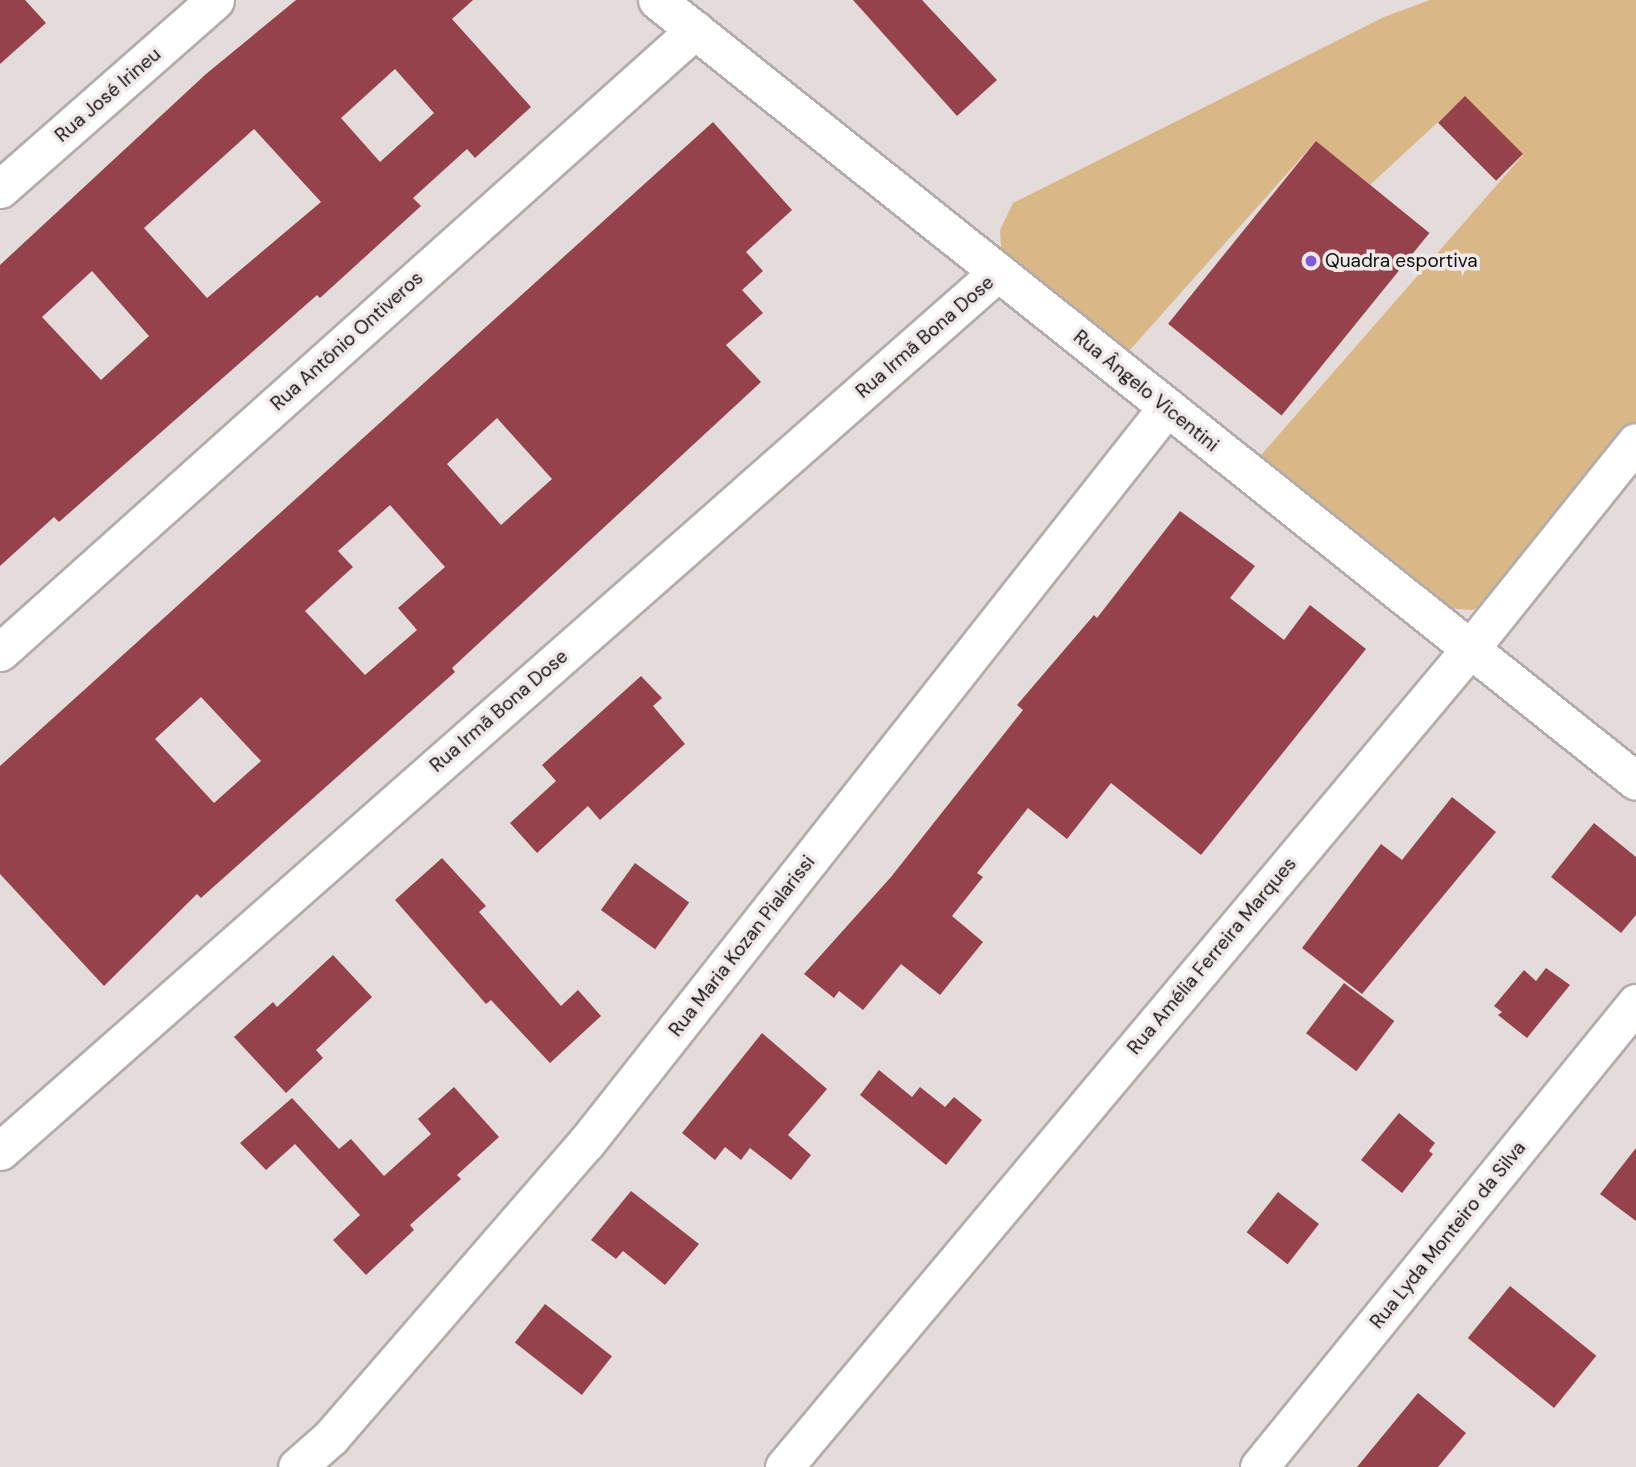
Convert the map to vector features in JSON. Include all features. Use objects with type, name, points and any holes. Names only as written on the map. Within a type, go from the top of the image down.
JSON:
[{"type":"street","name":"Rua José Irineu","points":[[0,189],[215,0]]},
{"type":"street","name":"Rua Ângelo Vicentini","points":[[657,0],[1636,781]]},
{"type":"street","name":"Rua Antônio Ontiveros","points":[[0,652],[695,30]]},
{"type":"street","name":"Rua Irmã Bona Dose","points":[[0,1151],[998,272]]},
{"type":"street","name":"Rua Maria Kozan Pialarissi","points":[[297,1467],[331,1437],[586,1143],[1167,407]]},
{"type":"street","name":"Rua Amélia Ferreira Marques","points":[[784,1467],[1470,649],[1636,442]]},
{"type":"street","name":"Rua Lyda Monteiro da Silva","points":[[1259,1467],[1636,1003]]},
{"type":"shaded area","points":[[1430,0],[1636,0],[1636,427],[1500,598],[1472,610],[1444,608],[1255,462],[1523,155],[1465,97],[1370,185],[1316,141],[1121,360],[1002,266],[1000,230],[1013,203],[1384,17]]},
{"type":"building","points":[[0,0],[25,0],[46,23],[0,64]]},
{"type":"building","points":[[296,0],[473,0],[452,19],[531,107],[475,158],[467,149],[413,198],[421,206],[320,298],[317,295],[59,522],[54,517],[0,566],[0,265],[206,74]],"holes":[[[395,69],[434,113],[380,162],[341,118]],[[254,129],[321,202],[207,298],[144,228]],[[92,271],[149,336],[101,380],[42,317]]]},
{"type":"building","points":[[853,0],[922,0],[997,80],[957,116]]},
{"type":"building","points":[[1465,96],[1523,154],[1496,181],[1438,123]]},
{"type":"building","points":[[713,122],[792,210],[746,252],[763,271],[742,290],[763,313],[726,345],[761,382],[452,668],[455,672],[201,898],[197,894],[104,986],[0,874],[0,766]],"holes":[[[497,418],[552,479],[501,525],[447,464]],[[390,505],[445,567],[398,608],[417,630],[365,675],[305,611],[353,567],[338,551]],[[201,697],[261,761],[214,803],[155,739]]]},
{"type":"building","name":"Quadra esportiva","points":[[1316,141],[1429,233],[1282,416],[1168,324]]},
{"type":"building","points":[[1180,511],[1255,566],[1230,598],[1284,640],[1310,605],[1366,649],[1201,855],[1111,783],[1067,839],[1028,808],[977,873],[983,877],[952,916],[983,942],[940,995],[901,964],[863,1010],[839,991],[834,998],[804,974],[891,877],[1023,710],[1017,705],[1094,615],[1097,618]]},
{"type":"building","points":[[641,676],[662,698],[653,706],[685,744],[600,820],[588,806],[537,853],[510,823],[556,781],[542,765]]},
{"type":"building","points":[[1452,797],[1496,832],[1362,994],[1302,948],[1381,844],[1402,860]]},
{"type":"building","points":[[1594,823],[1636,857],[1636,915],[1621,933],[1551,877]]},
{"type":"building","points":[[442,858],[486,906],[479,912],[561,1006],[578,990],[601,1016],[550,1063],[491,1000],[486,1004],[395,900]]},
{"type":"building","points":[[635,863],[689,902],[655,949],[601,910]]},
{"type":"building","points":[[333,955],[372,997],[316,1050],[323,1058],[286,1093],[234,1037],[273,1002],[277,1007]]},
{"type":"building","points":[[1546,968],[1570,985],[1527,1038],[1498,1015],[1502,1012],[1494,1006],[1524,970],[1536,981]]},
{"type":"building","points":[[1344,983],[1394,1021],[1356,1071],[1306,1033]]},
{"type":"building","points":[[762,1033],[827,1089],[788,1135],[811,1155],[791,1180],[750,1148],[741,1160],[725,1147],[715,1160],[682,1133]]},
{"type":"building","points":[[879,1070],[912,1097],[920,1087],[945,1107],[954,1097],[982,1120],[946,1165],[860,1095]]},
{"type":"building","points":[[454,1087],[499,1137],[457,1175],[461,1179],[410,1225],[414,1230],[366,1275],[333,1240],[360,1215],[295,1144],[266,1170],[240,1143],[292,1098],[339,1149],[351,1139],[384,1176],[431,1134],[418,1119]]},
{"type":"building","points":[[1399,1113],[1435,1143],[1429,1151],[1433,1154],[1402,1193],[1361,1160]]},
{"type":"building","points":[[1636,1148],[1636,1221],[1600,1194]]},
{"type":"building","points":[[631,1191],[699,1244],[665,1285],[623,1251],[616,1259],[591,1240]]},
{"type":"building","points":[[1278,1192],[1319,1224],[1288,1264],[1247,1232]]},
{"type":"building","points":[[1510,1286],[1596,1356],[1554,1408],[1468,1338]]},
{"type":"building","points":[[545,1304],[612,1356],[582,1395],[515,1343]]},
{"type":"building","points":[[1418,1393],[1466,1433],[1438,1467],[1357,1467]]},
{"type":"place","name":"Quadra esportiva","points":[[1311,261]]}]
